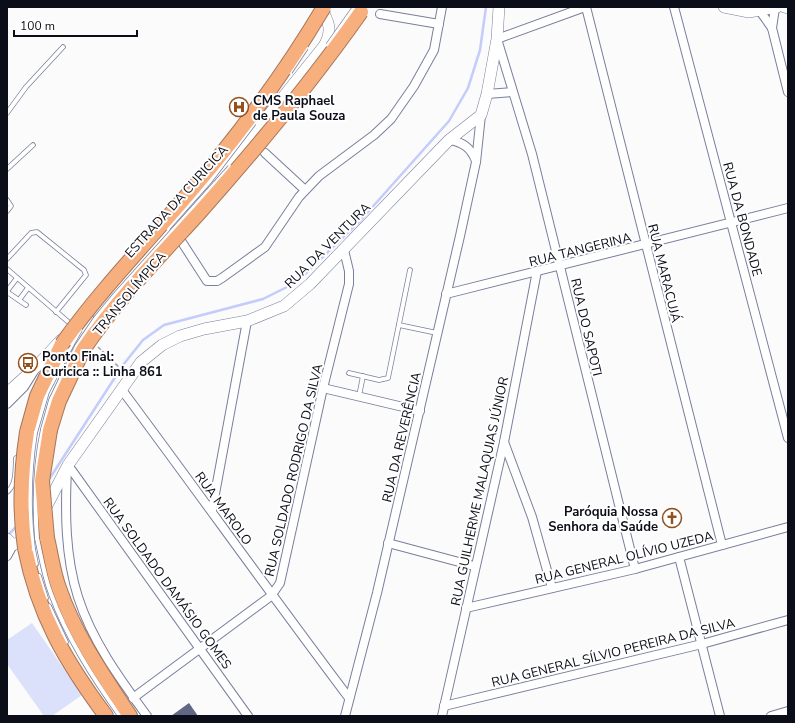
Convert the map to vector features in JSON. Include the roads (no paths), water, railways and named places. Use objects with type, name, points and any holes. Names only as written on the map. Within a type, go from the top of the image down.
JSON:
[{"type":"highway","name":"TRANSOLÍMPICA","points":[[107,713],[82,682],[48,624],[29,571],[17,545],[21,475],[31,432],[37,396],[74,346],[116,305],[262,141],[330,56],[359,8]]},
{"type":"highway","name":"TRANSOLÍMPICA","points":[[130,716],[96,664],[68,613],[42,538],[42,480],[46,429],[59,401],[74,346],[87,309],[179,204],[247,121],[323,9]]},
{"type":"street","points":[[173,227],[203,278],[207,281],[217,281],[265,247],[305,190],[319,176],[374,135],[391,119],[414,86],[429,60],[436,43],[442,7]]},
{"type":"street","points":[[481,115],[487,94],[497,39],[499,7]]},
{"type":"street","points":[[497,39],[586,7]]},
{"type":"street","name":"RUA MARACUJÁ","points":[[586,7],[722,545]]},
{"type":"street","name":"RUA DA BONDADE","points":[[674,7],[788,438]]},
{"type":"street","points":[[724,7],[738,11],[760,12],[779,7],[788,8]]},
{"type":"street","points":[[772,28],[779,7]]},
{"type":"street","name":"ESTRADA DA CURICICA","points":[[8,390],[36,367],[109,298],[249,140],[324,46],[329,37],[330,28],[323,9]]},
{"type":"street","points":[[760,12],[772,28],[788,92]]},
{"type":"street","points":[[380,14],[439,24]]},
{"type":"street","name":"RUA DO SAPOTI","points":[[497,39],[532,154],[635,569]]},
{"type":"street","points":[[487,94],[512,92]]},
{"type":"street","name":"RUA DA VENTURA","points":[[17,545],[23,541],[41,517],[68,465],[141,362],[162,345],[204,328],[247,321],[284,306],[310,284],[344,250],[449,140],[481,115]]},
{"type":"street","name":"RUA DA REVERÊNCIA","points":[[345,716],[420,411],[476,162],[481,115]]},
{"type":"street","points":[[449,140],[463,144],[469,148],[476,162]]},
{"type":"street","points":[[265,153],[305,190]]},
{"type":"street","name":"RUA TANGERINA","points":[[446,294],[788,208]]},
{"type":"street","name":"RUA SOLDADO RODRIGO DA SILVA","points":[[133,698],[271,596],[280,583],[349,284],[349,271],[344,250]]},
{"type":"street","name":"RUA GUILHERME MALAQUIAS JÚNIOR","points":[[442,716],[474,566],[504,442],[537,271]]},
{"type":"street","points":[[212,510],[247,321]]},
{"type":"street","points":[[7,404],[29,381],[36,367]]},
{"type":"street","points":[[324,388],[420,411]]},
{"type":"street","name":"RUA MAROLO","points":[[122,390],[212,510],[271,596],[349,698]]},
{"type":"street","points":[[504,442],[532,517],[552,588]]},
{"type":"street","points":[[68,465],[66,538],[78,597],[101,648],[133,698],[147,716]]},
{"type":"street","name":"RUA SOLDADO DAMÁSIO GOMES","points":[[68,465],[248,716]]},
{"type":"street","name":"RUA GENERAL OLÍVIO UZEDA","points":[[466,608],[635,569],[788,527]]},
{"type":"street","points":[[388,543],[474,566]]},
{"type":"street","points":[[7,556],[17,545]]},
{"type":"street","points":[[679,557],[720,716]]},
{"type":"street","name":"RUA GENERAL SÍLVIO PEREIRA DA SILVA","points":[[444,706],[702,644],[788,620]]},
{"type":"street","points":[[771,716],[788,711]]},
{"type":"lane","points":[[320,26],[323,9]]},
{"type":"lane","points":[[288,76],[308,45]]},
{"type":"lane","points":[[7,113],[26,87],[63,47]]},
{"type":"lane","name":"TRANSOLÍMPICA","points":[[92,314],[209,182],[258,118]]},
{"type":"lane","points":[[7,170],[33,145]]},
{"type":"lane","points":[[7,200],[11,206],[7,211]]},
{"type":"lane","points":[[7,259],[31,233],[37,232],[84,270],[86,275],[56,312]]},
{"type":"lane","points":[[7,268],[56,312],[79,326]]},
{"type":"lane","points":[[349,373],[379,380],[388,378],[410,270]]},
{"type":"lane","points":[[17,278],[7,291],[26,305]]},
{"type":"lane","points":[[19,300],[28,288]]},
{"type":"lane","points":[[399,325],[437,333]]},
{"type":"lane","name":"TRANSOLÍMPICA","points":[[74,346],[79,326]]},
{"type":"lane","points":[[358,396],[363,376]]},
{"type":"lane","points":[[7,492],[14,483],[16,458]]},
{"type":"lane","points":[[42,538],[50,593],[61,620],[85,663],[120,716]]},
{"type":"lane","points":[[17,545],[46,598],[70,650]]},
{"type":"lane","points":[[107,713],[113,716]]},
{"type":"waterway","points":[[48,481],[123,365],[143,340],[164,325],[263,299],[297,282],[360,221],[449,121],[468,88],[480,50],[486,7]]},
{"type":"waterway","points":[[7,536],[18,525]]},
{"type":"place","name":"CMS Raphael de Paula Souza","points":[[239,107]]},
{"type":"place","name":"Ponto Final: Curicica :: Linha 861","points":[[28,363]]},
{"type":"place","name":"Paróquia Nossa Senhora da Saúde","points":[[672,518]]}]
